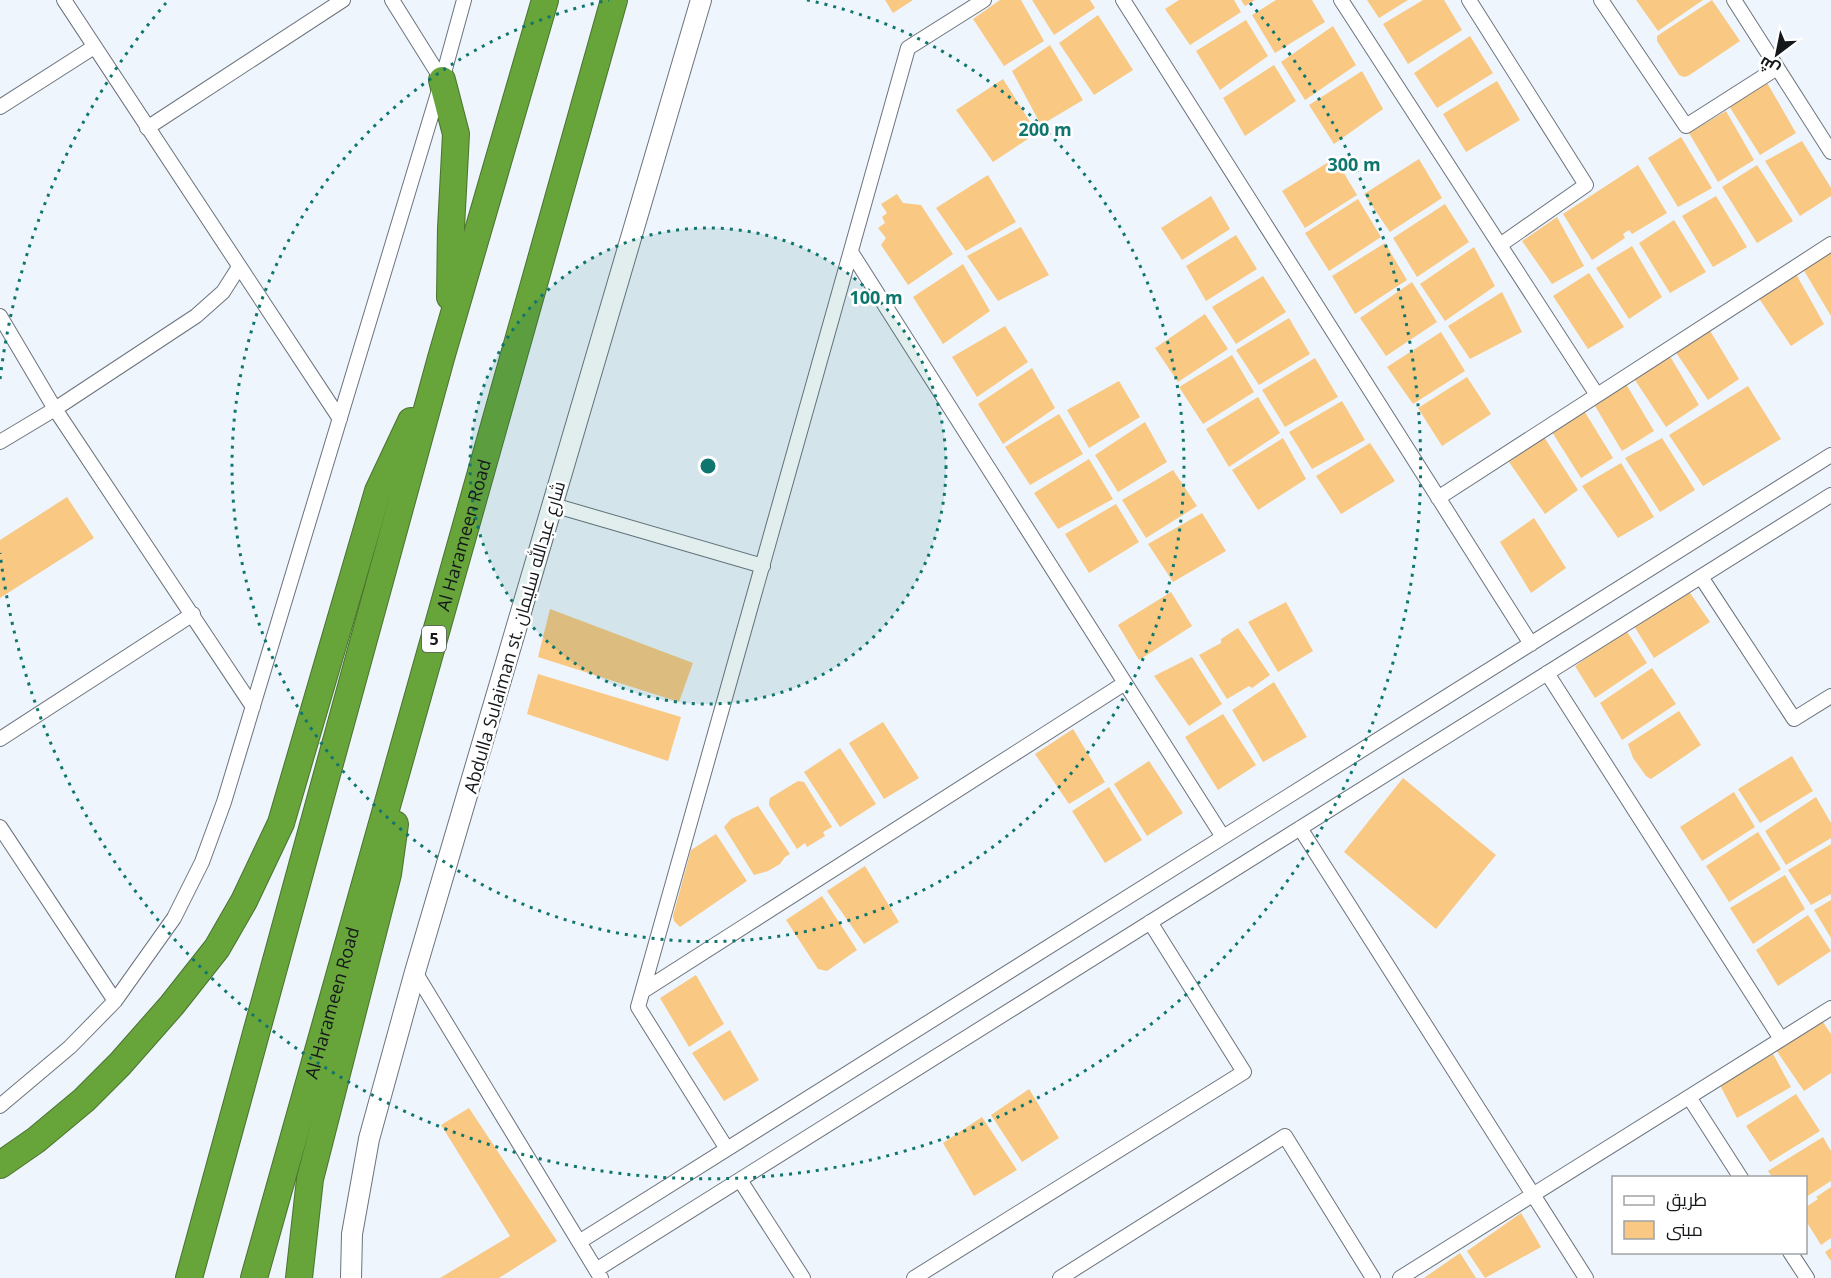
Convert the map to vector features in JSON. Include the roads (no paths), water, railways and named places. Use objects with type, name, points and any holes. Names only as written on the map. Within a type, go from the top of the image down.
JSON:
[{"type":"highway","points":[[189,1278],[441,358],[545,0]]},
{"type":"highway","name":"Al Harameen Road","points":[[254,1278],[614,0]]},
{"type":"highway","points":[[442,80],[456,134],[451,228],[450,329]]},
{"type":"highway","points":[[0,1165],[36,1140],[84,1100],[120,1064],[172,1005],[217,948],[244,901],[280,823],[378,491],[441,358]]},
{"type":"highway","points":[[299,1278],[310,1179],[388,874],[410,724]]},
{"type":"main road","name":"Abdulla Sulaiman st. شارع عبدالله سليمان","points":[[351,1278],[352,1234],[369,1139],[415,972],[701,0]]},
{"type":"street","points":[[64,0],[340,419]]},
{"type":"street","points":[[147,128],[344,0]]},
{"type":"street","points":[[392,0],[442,80]]},
{"type":"street","points":[[0,1106],[70,1047],[115,1001],[174,918],[202,862],[224,802],[253,707],[464,0]]},
{"type":"street","points":[[727,1149],[638,1008],[908,48],[984,0]]},
{"type":"street","points":[[1123,0],[1531,644]]},
{"type":"street","points":[[1341,0],[1597,395]]},
{"type":"street","points":[[1469,0],[1586,185],[1500,245]]},
{"type":"street","points":[[1601,0],[1686,126],[1777,68]]},
{"type":"street","points":[[1734,0],[1831,152]]},
{"type":"street","points":[[0,107],[94,47]]},
{"type":"street","points":[[1438,498],[1831,244]]},
{"type":"street","points":[[851,252],[1223,837]]},
{"type":"street","points":[[0,442],[55,409],[196,316],[223,292],[239,267]]},
{"type":"street","points":[[0,316],[55,409],[253,707]]},
{"type":"street","points":[[579,1242],[1831,455]]},
{"type":"street","points":[[415,972],[598,1274],[740,1180],[1831,495]]},
{"type":"street","points":[[552,505],[763,566]]},
{"type":"street","points":[[1701,577],[1794,719],[1831,696]]},
{"type":"street","points":[[0,739],[193,614]]},
{"type":"street","points":[[1546,674],[1781,1039]]},
{"type":"street","points":[[643,991],[1125,683]]},
{"type":"street","points":[[0,827],[115,1001]]},
{"type":"street","points":[[1300,828],[1586,1278]]},
{"type":"street","points":[[914,1278],[1244,1072],[1150,922]]},
{"type":"street","points":[[1400,1278],[1831,1008]]},
{"type":"street","points":[[1689,1097],[1740,1176]]},
{"type":"street","points":[[1060,1278],[1284,1136],[1373,1278]]},
{"type":"street","points":[[740,1180],[803,1278]]},
{"type":"street","points":[[1791,1254],[1807,1278]]}]
